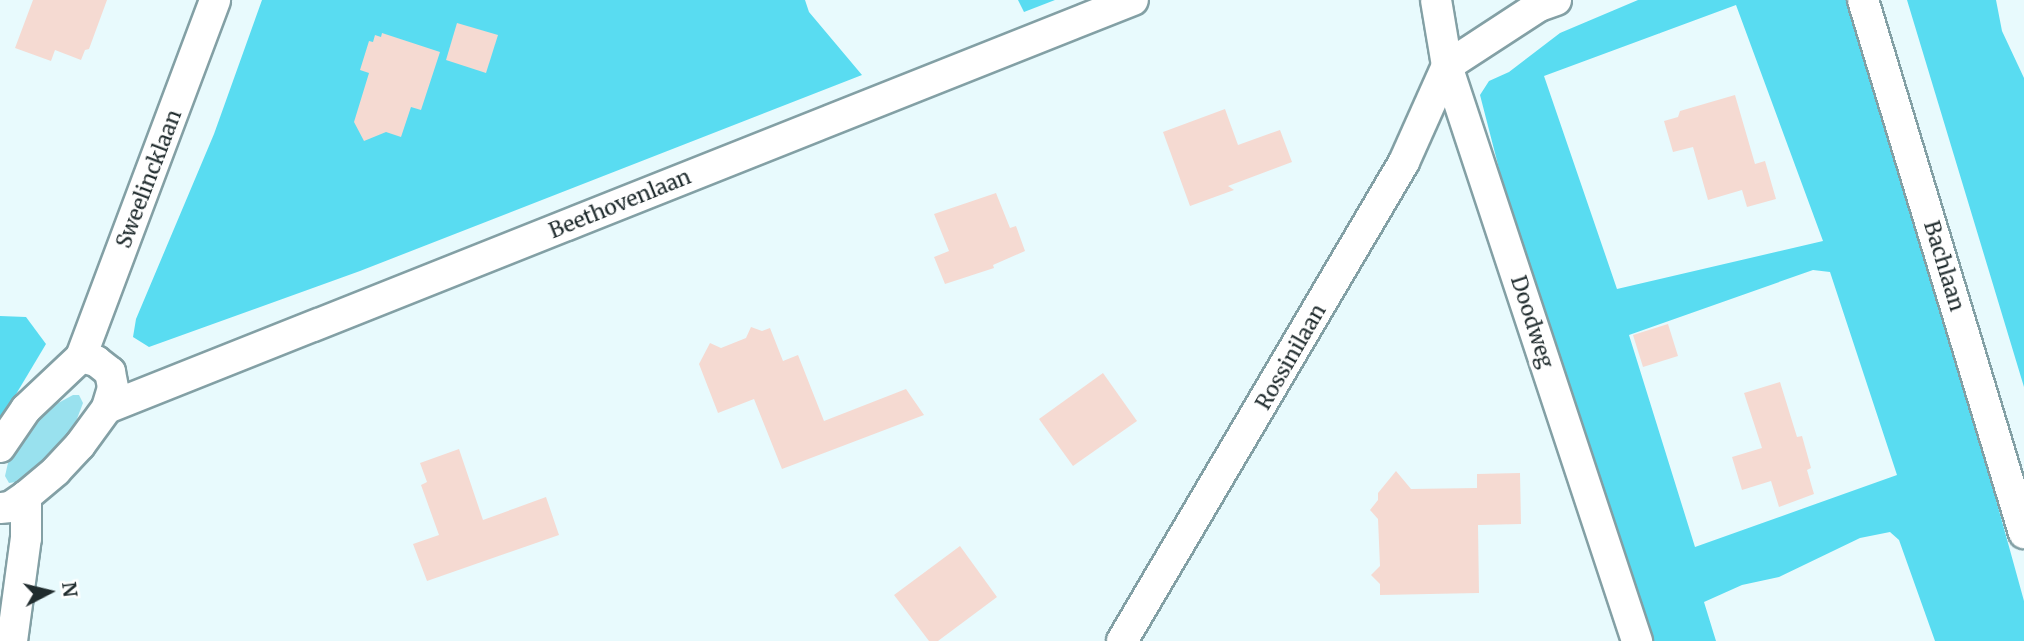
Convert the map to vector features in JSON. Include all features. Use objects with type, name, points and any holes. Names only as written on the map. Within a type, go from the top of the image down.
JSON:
[{"type":"street","name":"Sweelincklaan","points":[[0,447],[26,409],[81,357],[215,0]]},
{"type":"street","name":"Beethovenlaan","points":[[107,408],[1133,0]]},
{"type":"street","name":"Doodweg","points":[[1436,0],[1447,66],[1637,641]]},
{"type":"street","points":[[1447,66],[1539,6],[1556,0]]},
{"type":"street","name":"Bachlaan","points":[[1863,0],[2024,533]]},
{"type":"street","name":"Rossinilaan","points":[[1122,641],[1404,162],[1447,66]]},
{"type":"street","points":[[12,641],[26,538],[13,502],[56,471],[107,408],[113,388],[110,372],[96,361],[81,357]]},
{"type":"shaded area","points":[[262,0],[805,0],[809,12],[862,75],[360,271],[149,347],[133,337],[136,319],[214,134]]},
{"type":"shaded area","points":[[1018,0],[1055,0],[1024,12]]},
{"type":"shaded area","points":[[1638,0],[1857,0],[2024,601],[2024,641],[1935,641],[1899,540],[1890,532],[1860,538],[1779,577],[1742,585],[1704,602],[1716,641],[1649,641],[1519,246],[1480,95],[1489,81],[1509,72],[1560,33]],"holes":[[[1736,5],[1823,241],[1617,289],[1544,76]],[[1813,270],[1830,272],[1897,475],[1695,547],[1629,335]]]},
{"type":"shaded area","points":[[1907,0],[1996,0],[2002,31],[2024,78],[2024,387]]},
{"type":"shaded area","points":[[0,316],[26,317],[46,344],[0,421]]},
{"type":"shaded area","points":[[73,395],[79,395],[83,403],[72,432],[45,465],[23,481],[9,483],[5,476],[10,454],[49,408]]},
{"type":"building","points":[[33,0],[107,0],[89,49],[85,50],[81,60],[55,50],[51,61],[15,48]]},
{"type":"building","points":[[457,23],[498,35],[486,73],[446,60]]},
{"type":"building","points":[[382,33],[440,52],[421,110],[411,107],[401,137],[386,132],[364,141],[354,122],[369,73],[360,70],[369,41],[373,42],[375,35],[381,37]]},
{"type":"building","points":[[1735,95],[1755,164],[1765,161],[1776,199],[1747,207],[1742,190],[1708,200],[1693,147],[1673,152],[1664,121],[1678,117],[1680,111]]},
{"type":"building","points":[[1225,109],[1238,145],[1280,130],[1292,162],[1228,186],[1234,190],[1190,206],[1163,132]]},
{"type":"building","points":[[996,193],[1010,228],[1016,226],[1025,251],[993,265],[994,268],[945,284],[934,257],[949,251],[934,214]]},
{"type":"building","points":[[1668,324],[1678,356],[1643,367],[1633,335]]},
{"type":"building","points":[[751,327],[762,331],[770,328],[783,361],[798,355],[824,421],[906,389],[924,415],[782,469],[754,399],[718,413],[699,364],[710,343],[721,348],[746,338]]},
{"type":"building","points":[[1103,373],[1137,421],[1073,466],[1039,419]]},
{"type":"building","points":[[1780,382],[1797,437],[1802,436],[1811,468],[1807,470],[1814,494],[1779,507],[1771,481],[1742,490],[1732,457],[1762,448],[1744,393]]},
{"type":"building","points":[[459,449],[483,520],[546,497],[559,535],[427,581],[413,544],[439,535],[421,485],[427,482],[420,463]]},
{"type":"building","points":[[1396,471],[1411,489],[1477,488],[1477,474],[1520,473],[1521,524],[1478,525],[1479,593],[1380,595],[1380,584],[1371,575],[1380,566],[1378,519],[1370,510],[1378,500],[1378,493]]},
{"type":"building","points":[[960,546],[997,597],[938,641],[929,641],[894,595]]}]
